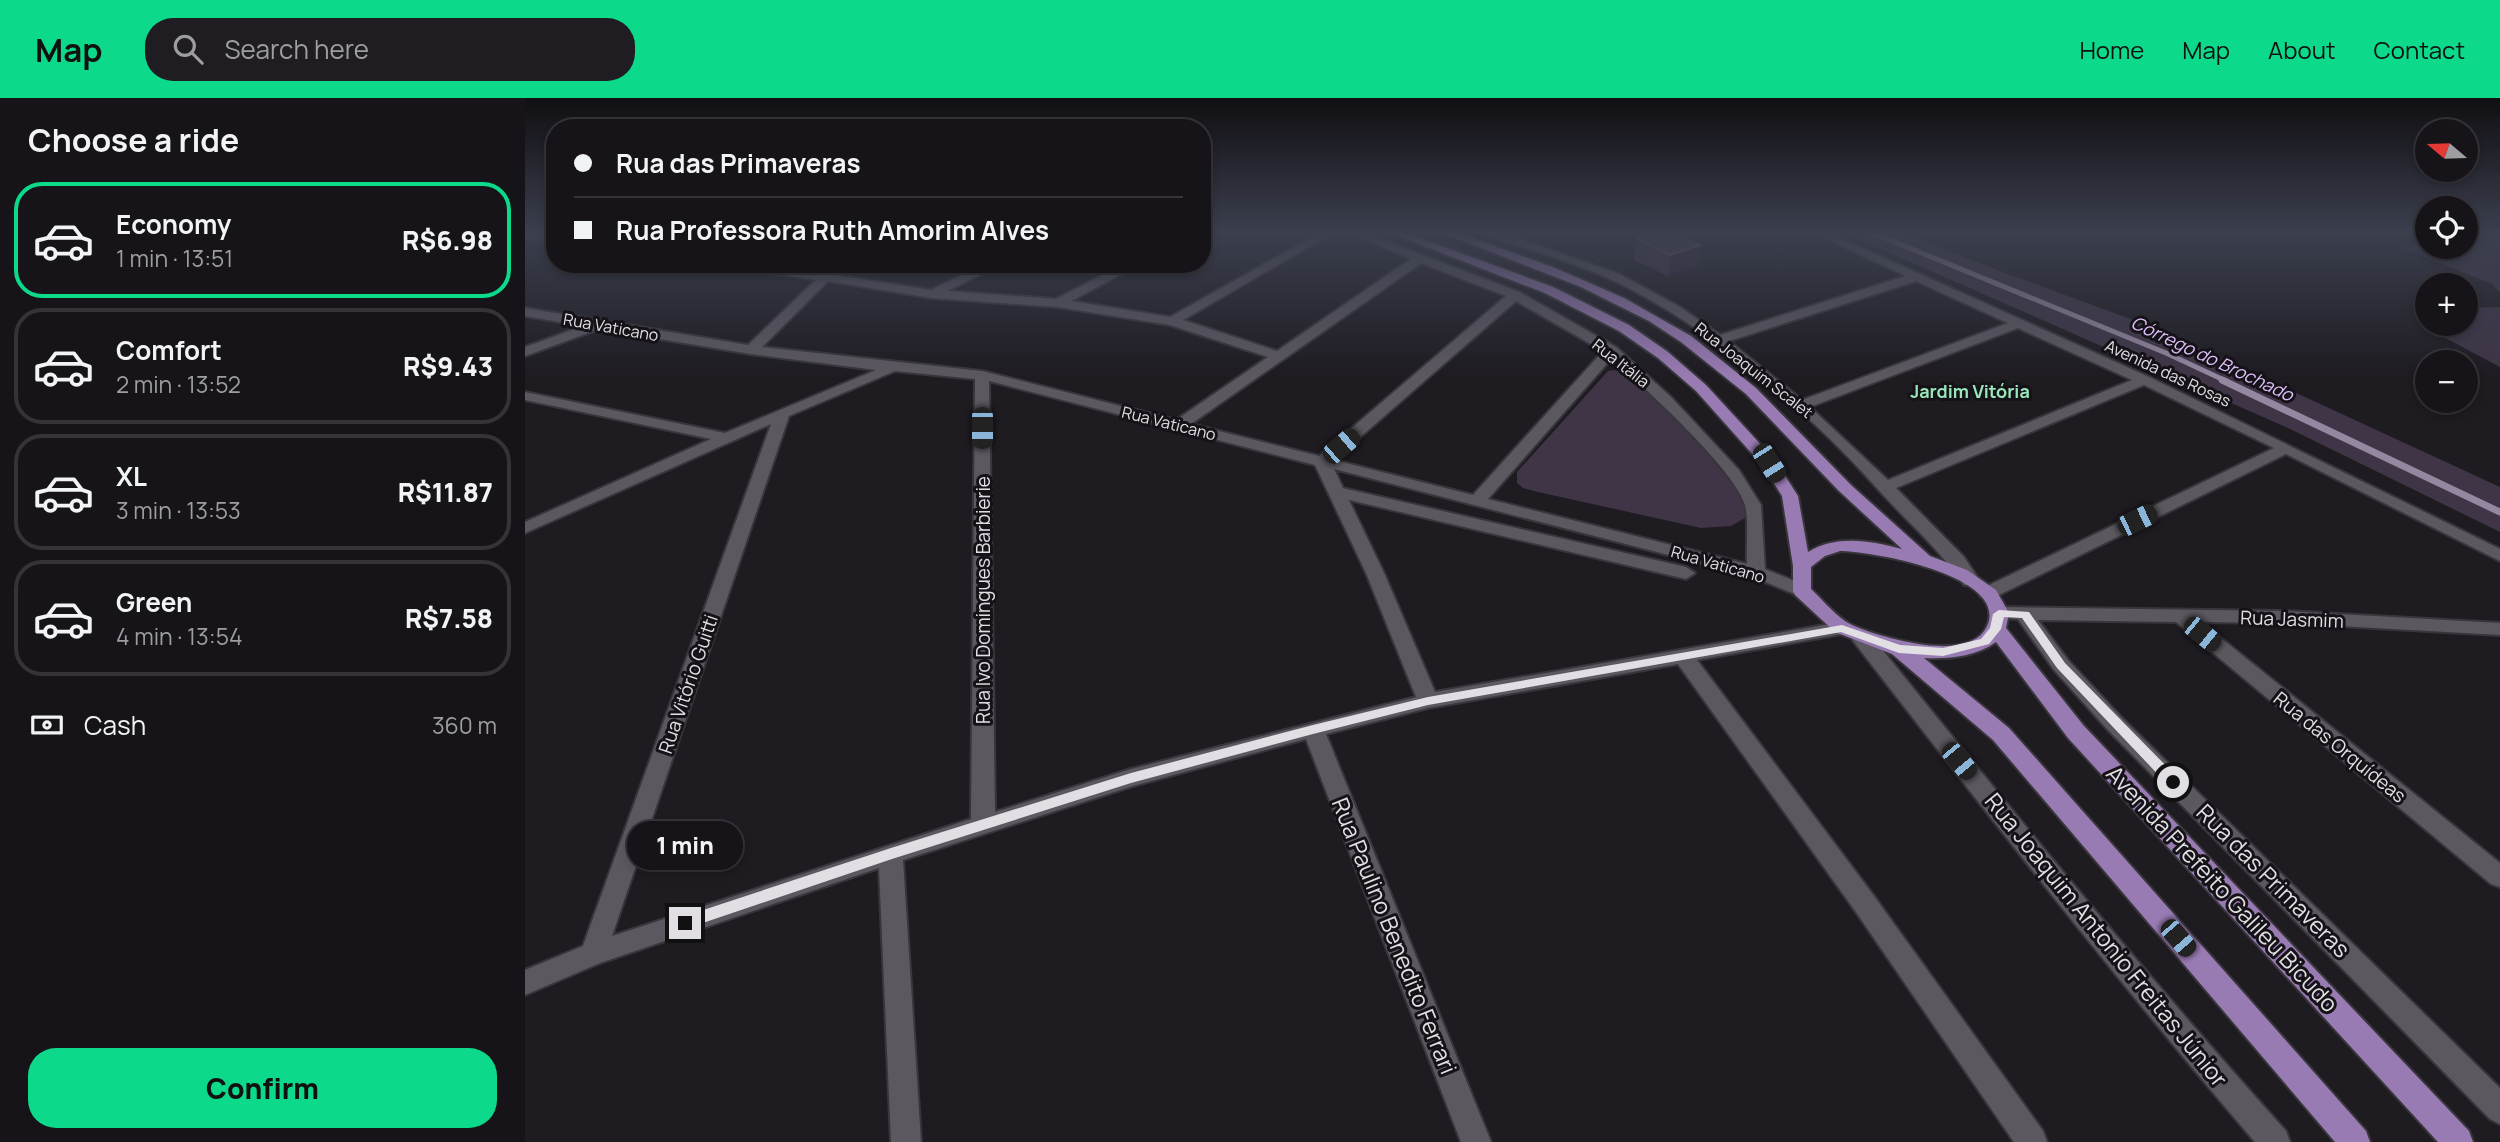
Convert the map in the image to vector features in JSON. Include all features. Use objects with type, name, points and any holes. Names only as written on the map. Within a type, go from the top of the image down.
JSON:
[{"type":"main road","points":[[1521,280],[1549,290],[1624,328],[1663,355],[1702,388],[1769,463],[1790,496],[1802,566],[1802,591],[1851,633],[1899,649],[1922,652],[1962,649],[1985,642],[1997,622]]},
{"type":"main road","points":[[1576,280],[1662,324],[1715,360],[1761,398],[1845,488],[1927,561]]},
{"type":"main road","points":[[1802,566],[1815,553],[1838,546],[1867,546],[1927,561],[1971,581],[1988,593]]},
{"type":"main road","name":"Avenida Prefeito Galileu Bicudo","points":[[1988,593],[1997,622],[2076,732],[2458,1142]]},
{"type":"main road","points":[[1899,649],[2001,734],[2355,1142]]},
{"type":"street","points":[[751,350],[824,280]]},
{"type":"street","points":[[867,280],[932,294],[1058,303],[1173,321],[1279,356]]},
{"type":"street","points":[[932,294],[962,280]]},
{"type":"street","points":[[1058,303],[1103,280]]},
{"type":"street","points":[[1173,321],[1245,280]]},
{"type":"street","points":[[1179,425],[1388,280]]},
{"type":"street","name":"Rua Itália","points":[[1477,280],[1515,295],[1611,350],[1667,401],[1731,470],[1753,505],[1756,572]]},
{"type":"street","name":"Rua Joaquim Scalet","points":[[1620,280],[1720,340],[1802,405],[1938,539],[1958,561],[1971,581]]},
{"type":"street","points":[[1720,340],[1908,280]]},
{"type":"street","name":"Avenida das Rosas","points":[[1923,280],[2144,380],[2500,556]]},
{"type":"street","points":[[1428,701],[1375,573],[1322,462],[1515,295]]},
{"type":"street","name":"Rua Vaticano","points":[[525,312],[751,350],[891,368],[982,375],[1756,572],[1802,591]]},
{"type":"street","points":[[1802,405],[2019,323]]},
{"type":"street","points":[[525,352],[597,325]]},
{"type":"street","points":[[1477,501],[1611,350]]},
{"type":"street","points":[[525,528],[782,413],[891,368]]},
{"type":"street","name":"Rua Ivo Domingues Barbierie","points":[[982,375],[983,824]]},
{"type":"street","points":[[1884,486],[2144,380]]},
{"type":"street","points":[[525,396],[727,438]]},
{"type":"street","name":"Rua Vitório Guitti","points":[[593,954],[782,413]]},
{"type":"street","points":[[1988,593],[2286,448]]},
{"type":"street","points":[[1338,492],[1686,573]]},
{"type":"street","name":"Rua Jasmim","points":[[1997,622],[2025,615],[2284,617],[2500,629]]},
{"type":"street","name":"Rua das Primaveras","points":[[2025,615],[2061,665],[2115,724],[2500,1109]]},
{"type":"street","name":"Rua das Orquídeas","points":[[2181,616],[2500,877]]},
{"type":"street","points":[[525,983],[593,954],[891,853],[1131,778],[1313,729],[1428,701],[1683,656],[1851,633]]},
{"type":"street","name":"Rua Joaquim Antonio Freitas Júnior","points":[[1851,633],[2181,1035],[2274,1142]]},
{"type":"street","points":[[1683,656],[1865,904],[2032,1142]]},
{"type":"street","name":"Rua Paulino Benedito Ferrari","points":[[1313,729],[1476,1142]]},
{"type":"street","points":[[891,853],[906,1142]]},
{"type":"shaded area","points":[[1951,280],[2024,280],[2155,328],[2500,487],[2500,532],[2288,428]]},
{"type":"shaded area","points":[[2481,280],[2500,280],[2500,293],[2492,284]]},
{"type":"shaded area","points":[[2500,307],[2500,367],[2478,355],[2478,350],[2468,350],[2442,336],[2478,336],[2478,308]]},
{"type":"shaded area","points":[[1624,369],[1670,413],[1724,473],[1743,502],[1745,518],[1731,526],[1701,528],[1538,492],[1523,488],[1517,483],[1517,472],[1608,371]]},
{"type":"waterway","name":"Córrego do Brochado","points":[[1987,280],[2166,353],[2226,381]]},
{"type":"waterway","name":"Córrego do Brochado","points":[[2222,380],[2500,512]]},
{"type":"district","name":"Jardim Vitória","points":[[1970,392]]},
{"type":"route","points":[[685,923],[891,853],[1131,778],[1313,729],[1428,701],[1842,628],[1899,649],[1943,652],[1985,642],[1996,629],[1999,614],[2025,615],[2061,665],[2173,782]]}]
